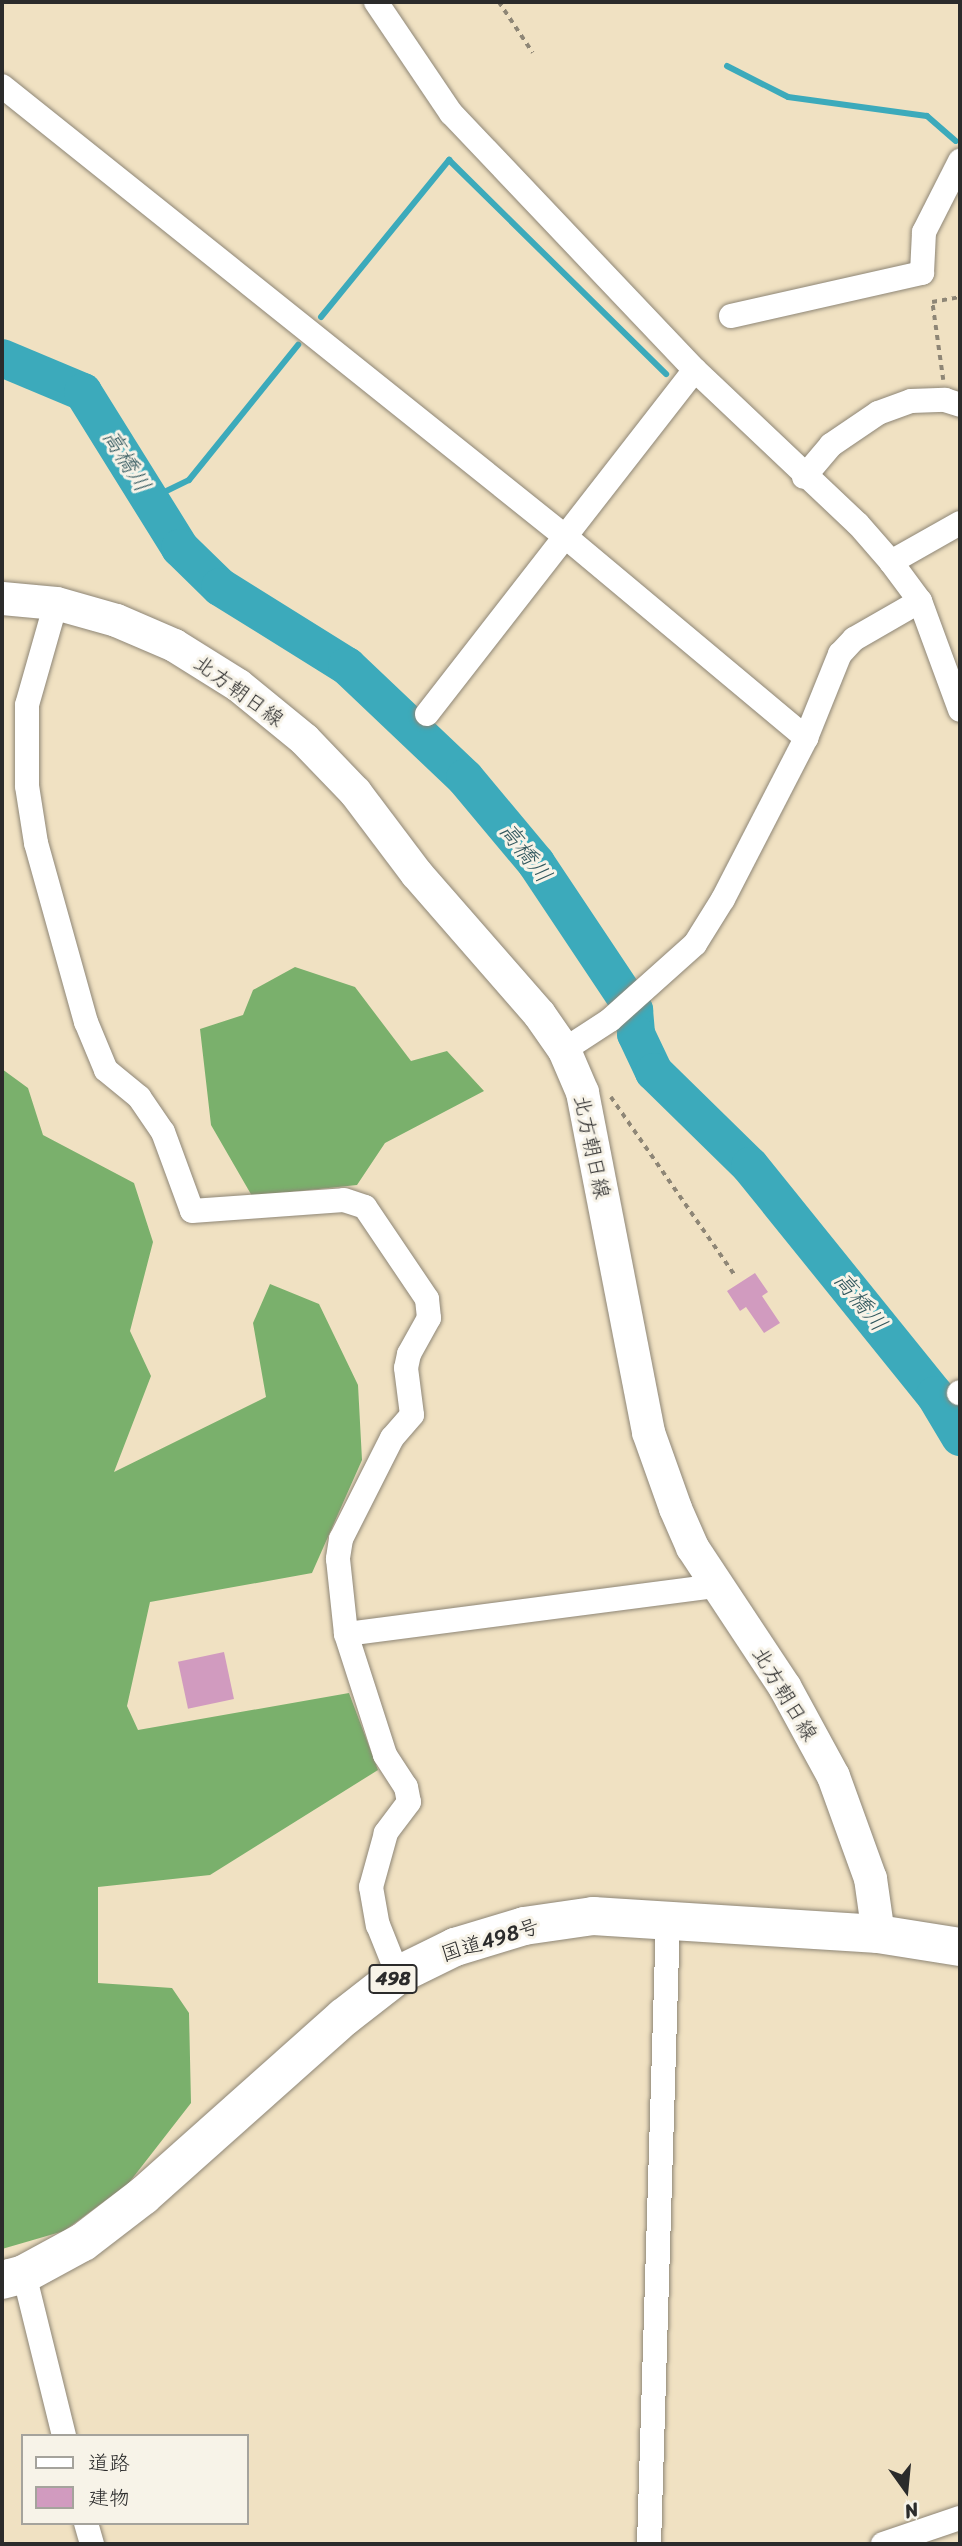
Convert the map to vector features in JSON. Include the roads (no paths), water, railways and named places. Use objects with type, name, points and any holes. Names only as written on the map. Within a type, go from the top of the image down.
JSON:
[{"type":"highway","name":"国道498号","points":[[9,2274],[83,2242],[143,2196],[398,1975],[455,1947],[524,1926],[593,1916],[878,1934],[960,1947]]},
{"type":"main road","name":"北方朝日線","points":[[2,598],[56,603],[116,620],[174,645],[238,685],[304,739],[355,792],[416,873],[539,1014],[564,1050],[584,1105],[648,1432],[675,1508],[716,1586],[784,1686],[833,1776],[870,1878],[878,1934]]},
{"type":"street","points":[[385,5],[451,113],[695,370],[804,477],[858,524],[891,562],[920,601],[960,710]]},
{"type":"street","points":[[2,86],[567,538],[806,738]]},
{"type":"street","points":[[732,316],[922,273],[924,232],[960,161]]},
{"type":"street","points":[[428,714],[695,370]]},
{"type":"street","points":[[804,477],[831,445],[878,413],[911,401],[953,402]]},
{"type":"street","points":[[891,562],[960,523]]},
{"type":"street","points":[[564,1050],[610,1020],[695,944],[719,905],[806,738],[840,654],[855,639],[920,601]]},
{"type":"street","points":[[56,603],[27,705],[27,786],[36,843],[86,1022],[106,1070],[139,1097],[163,1132],[192,1211],[344,1200],[365,1207],[427,1299],[429,1318],[409,1354],[406,1368],[412,1415],[392,1438],[341,1539],[338,1559],[346,1634],[385,1755],[406,1787],[410,1802],[386,1833],[371,1887],[378,1925],[398,1975]]},
{"type":"street","points":[[346,1634],[716,1586]]},
{"type":"street","points":[[649,2544],[668,1920]]},
{"type":"street","points":[[9,2274],[63,2434]]},
{"type":"street","points":[[883,2544],[960,2518]]},
{"type":"street","points":[[87,2525],[92,2544]]},
{"type":"waterway","points":[[727,66],[788,97],[927,116],[956,141]]},
{"type":"waterway","points":[[321,317],[449,160],[666,374]]},
{"type":"waterway","points":[[150,499],[189,480],[298,345]]},
{"type":"waterway","name":"高橋川","points":[[2,358],[83,392],[180,548],[220,587],[347,666],[465,778],[536,863],[634,1010],[636,1034],[654,1072],[750,1166],[935,1395],[960,1437]]}]
